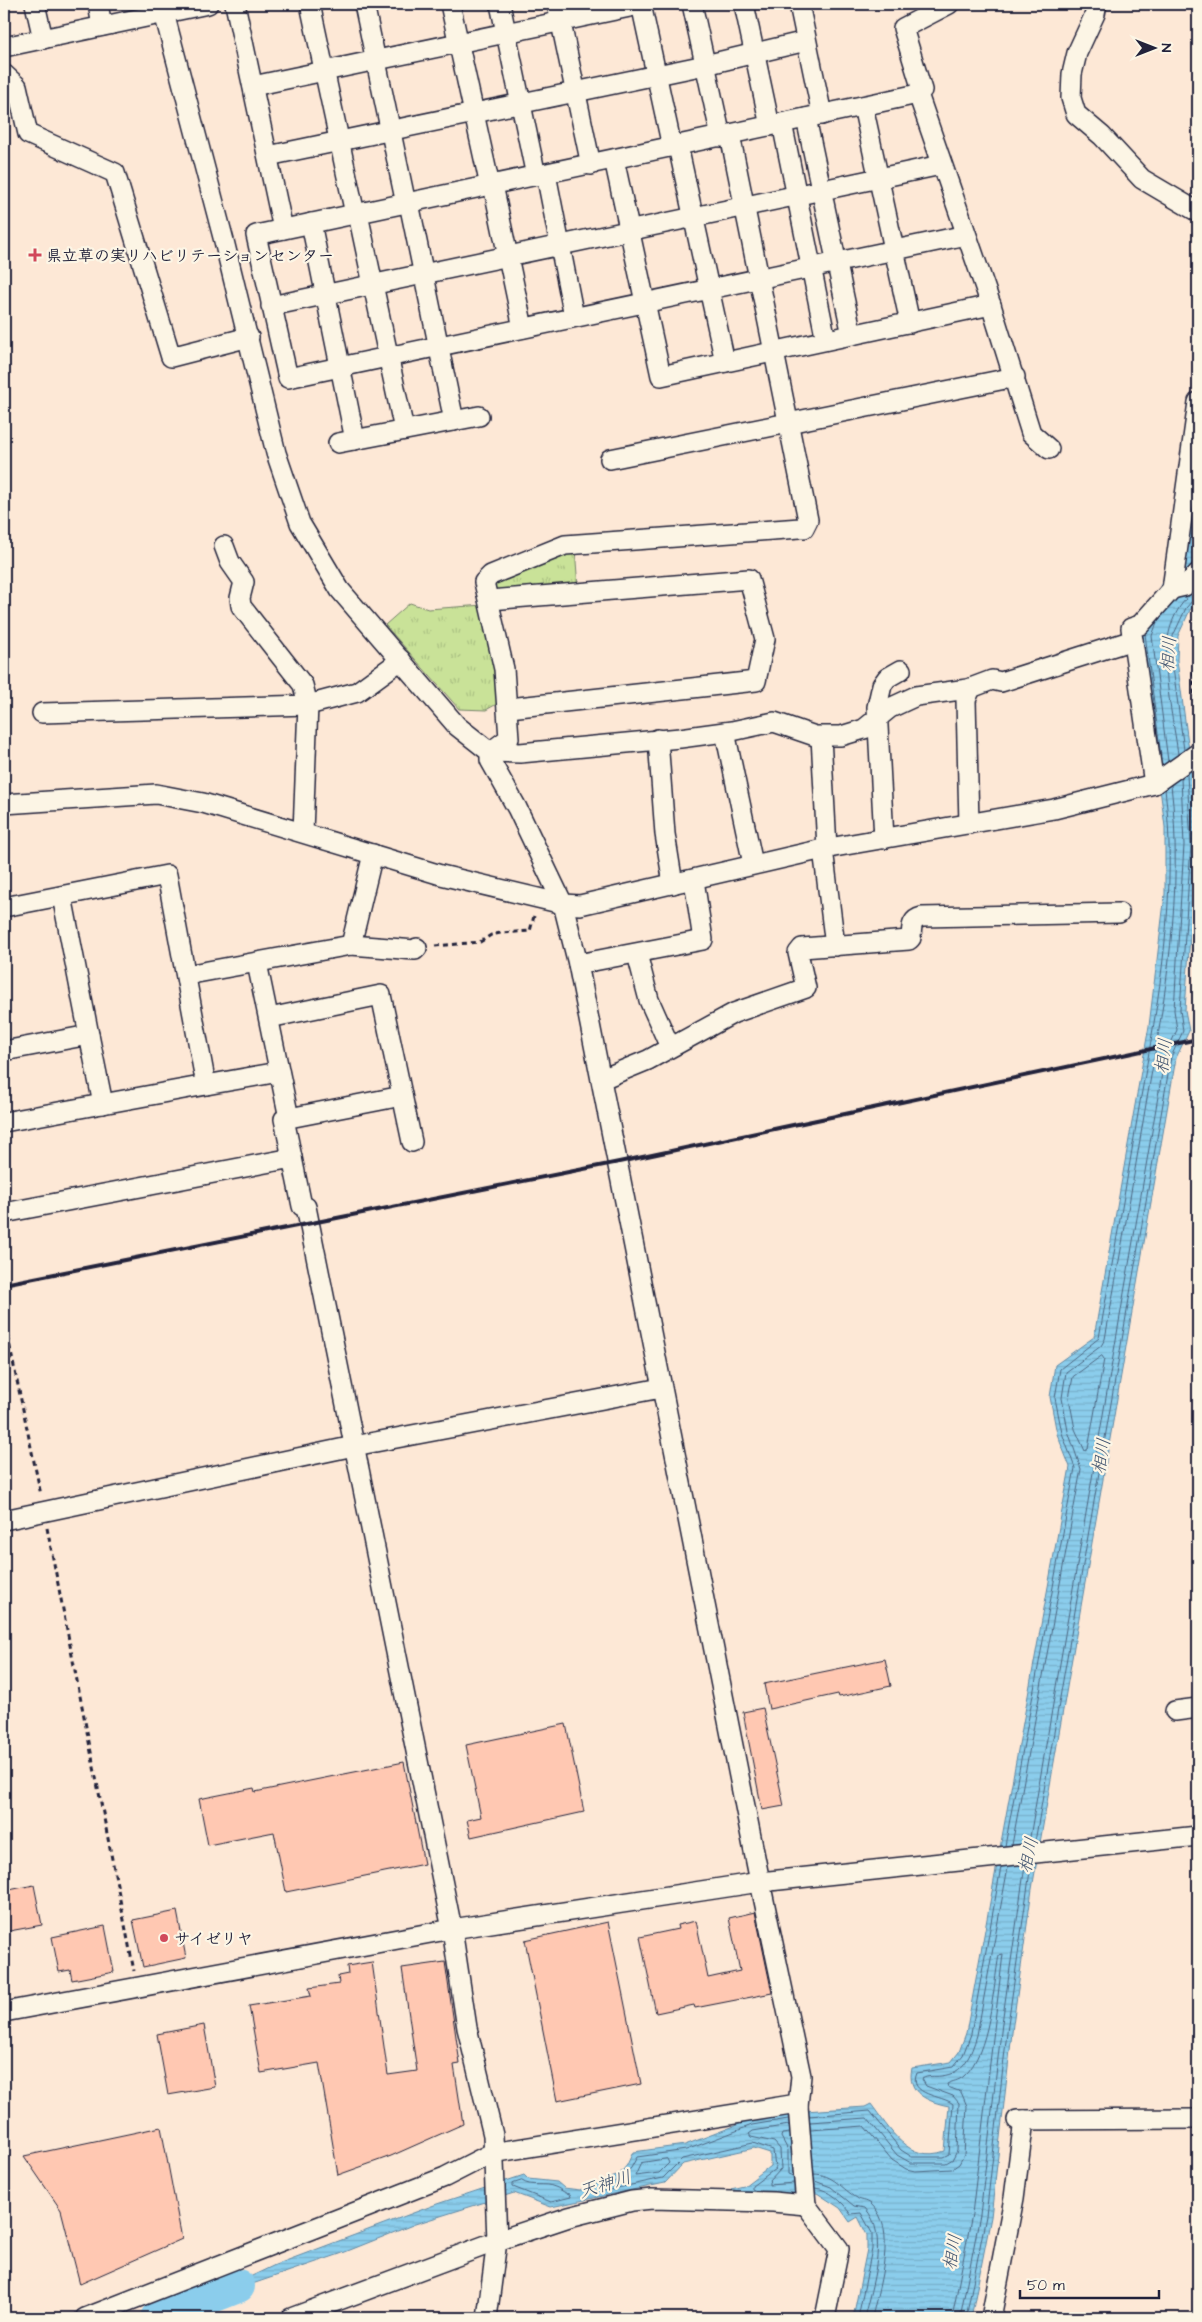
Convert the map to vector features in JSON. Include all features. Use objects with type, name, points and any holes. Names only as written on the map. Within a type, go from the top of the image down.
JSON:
[{"type":"street","points":[[35,4],[43,39]]},
{"type":"street","points":[[98,4],[102,26]]},
{"type":"street","points":[[4,47],[168,10],[208,4]]},
{"type":"street","points":[[235,4],[283,229]]},
{"type":"street","points":[[310,4],[339,142],[374,285],[404,430]]},
{"type":"street","points":[[364,4],[391,131],[425,274],[454,421]]},
{"type":"street","points":[[450,4],[523,328]]},
{"type":"street","points":[[500,4],[521,103],[560,246],[574,317]]},
{"type":"street","points":[[253,86],[506,32],[559,12],[642,4],[656,75],[693,217],[725,362]]},
{"type":"street","points":[[490,752],[509,738],[509,708],[504,669],[490,600],[484,582],[492,575],[555,548],[804,528],[807,524],[808,520],[790,422],[760,278],[744,207],[705,65],[692,4]]},
{"type":"street","points":[[744,4],[755,53],[797,196],[826,340]]},
{"type":"street","points":[[799,4],[806,41],[822,191],[852,334]]},
{"type":"street","points":[[949,4],[903,28],[922,90],[918,94],[256,235],[288,378],[966,235]]},
{"type":"street","points":[[1097,4],[1095,14],[1077,53],[1072,74],[1070,98],[1076,114],[1102,136],[1142,179],[1198,212]]},
{"type":"street","points":[[168,10],[276,452],[300,523],[340,590],[457,726],[490,752],[520,753],[725,732],[774,722],[821,737],[841,736],[864,728],[890,708],[916,696],[950,693],[972,688],[992,680],[1001,682],[1133,640]]},
{"type":"street","points":[[559,12],[591,165]]},
{"type":"street","points":[[268,156],[705,65],[806,41]]},
{"type":"street","points":[[4,74],[17,86],[28,134],[115,174],[171,357],[249,337]]},
{"type":"street","points":[[918,94],[1015,377],[1031,433],[1049,450]]},
{"type":"street","points":[[863,106],[910,322]]},
{"type":"street","points":[[614,159],[660,376],[991,306]]},
{"type":"street","points":[[271,306],[941,165]]},
{"type":"street","points":[[311,223],[340,367],[347,441],[479,416]]},
{"type":"street","points":[[610,459],[1015,377]]},
{"type":"street","points":[[1154,784],[1131,628],[1140,624],[1172,589],[1198,402]]},
{"type":"street","points":[[224,546],[230,562],[244,582],[240,598],[241,606],[303,685],[308,704],[303,832]]},
{"type":"street","points":[[1172,589],[1185,586],[1198,573]]},
{"type":"street","points":[[490,600],[749,579],[765,639],[756,681],[509,708]]},
{"type":"street","points":[[42,713],[308,704],[357,692],[401,660]]},
{"type":"street","points":[[884,839],[878,718],[879,695],[882,685],[887,678],[902,670]]},
{"type":"street","points":[[969,824],[966,700],[972,688]]},
{"type":"street","points":[[725,732],[753,864]]},
{"type":"street","points":[[821,737],[825,848],[835,946]]},
{"type":"street","points":[[658,739],[664,834],[672,884]]},
{"type":"street","points":[[490,752],[490,760],[521,816],[563,904],[578,964],[760,1882],[801,2076],[798,2106],[806,2205],[838,2249],[825,2318]]},
{"type":"street","points":[[4,804],[146,793],[203,803],[441,875],[563,904],[580,905],[825,848],[1054,808],[1154,784],[1198,753]]},
{"type":"street","points":[[351,945],[373,854]]},
{"type":"street","points":[[4,907],[167,875],[206,1085]]},
{"type":"street","points":[[578,964],[703,940],[694,880]]},
{"type":"street","points":[[62,896],[103,1104]]},
{"type":"street","points":[[602,1079],[648,1060],[734,1013],[806,988],[799,950],[909,940],[911,938],[912,922],[922,917],[1119,912]]},
{"type":"street","points":[[186,975],[351,945],[415,950],[417,948]]},
{"type":"street","points":[[637,954],[649,1000],[670,1047]]},
{"type":"street","points":[[257,963],[289,1118]]},
{"type":"street","points":[[269,1018],[381,995],[412,1142]]},
{"type":"street","points":[[4,1051],[89,1035]]},
{"type":"street","points":[[4,1122],[279,1072]]},
{"type":"street","points":[[402,1096],[284,1119],[302,1206],[306,1207],[452,1929],[467,2028],[493,2135],[492,2158],[496,2236],[487,2318]]},
{"type":"street","points":[[4,1213],[292,1158]]},
{"type":"street","points":[[4,1520],[354,1446],[661,1388]]},
{"type":"street","points":[[1175,1711],[1198,1708]]},
{"type":"street","points":[[4,2012],[452,1929],[760,1882],[1198,1836]]},
{"type":"street","points":[[85,2318],[492,2158],[724,2114],[791,2105],[798,2106]]},
{"type":"street","points":[[991,2318],[1014,2198],[1021,2120],[1198,2119]]},
{"type":"street","points":[[291,2318],[496,2236],[632,2201],[652,2199],[773,2202],[806,2205]]},
{"type":"path","points":[[1198,646],[1193,666],[1194,702],[1198,720]]},
{"type":"path","points":[[417,948],[480,942],[496,934],[530,931],[539,898]]},
{"type":"path","points":[[4,1319],[44,1511],[138,1988]]},
{"type":"green space","points":[[575,548],[578,588],[496,595],[491,579]]},
{"type":"green space","points":[[410,603],[428,609],[484,605],[504,700],[486,710],[459,709],[385,625]]},
{"type":"water","name":"相川","points":[[1198,473],[1198,602],[1190,610],[1178,636],[1177,660],[1193,781],[1196,845],[1185,1010],[1189,1031],[1176,1058],[1032,1889],[1013,2024],[991,2217],[971,2318],[853,2318],[867,2249],[867,2235],[858,2217],[850,2222],[840,2208],[817,2193],[763,2198],[731,2189],[744,2186],[770,2166],[770,2153],[754,2148],[683,2164],[665,2183],[551,2207],[514,2193],[415,2224],[340,2254],[191,2305],[275,2265],[437,2204],[524,2175],[528,2179],[557,2182],[564,2188],[580,2190],[619,2175],[627,2165],[633,2152],[685,2145],[750,2120],[805,2111],[865,2107],[871,2104],[893,2133],[910,2148],[920,2153],[932,2154],[945,2151],[949,2106],[926,2099],[920,2095],[912,2084],[912,2068],[951,2062],[959,2052],[966,2033],[1070,1467],[1057,1434],[1050,1397],[1055,1365],[1094,1337],[1149,1026],[1165,894],[1165,827],[1140,634],[1164,577]]},
{"type":"building","points":[[885,1659],[891,1686],[839,1697],[838,1694],[769,1709],[764,1684]]},
{"type":"building","points":[[763,1708],[784,1806],[762,1810],[743,1712]]},
{"type":"building","points":[[566,1724],[584,1812],[471,1837],[467,1820],[481,1817],[466,1745]]},
{"type":"building","points":[[404,1762],[424,1864],[286,1892],[274,1832],[208,1845],[199,1799],[254,1788],[255,1792]]},
{"type":"building","points":[[34,1885],[42,1925],[4,1932],[4,1891]]},
{"type":"building","points":[[177,1911],[186,1958],[143,1967],[133,1920]]},
{"type":"building","points":[[755,1912],[772,1993],[695,2008],[694,2005],[656,2013],[640,1937],[678,1929],[677,1925],[696,1921],[708,1978],[740,1971],[729,1918]]},
{"type":"building","points":[[608,1922],[641,2084],[557,2101],[525,1940]]},
{"type":"building","points":[[105,1926],[114,1972],[72,1980],[70,1970],[59,1972],[52,1937]]},
{"type":"building","points":[[372,1962],[388,2075],[417,2071],[402,1968],[445,1962],[460,2064],[454,2065],[463,2124],[391,2156],[338,2175],[319,2063],[261,2073],[249,2006],[311,1996],[309,1988],[339,1984],[338,1976],[348,1974],[347,1966]]},
{"type":"building","points":[[204,2025],[215,2087],[168,2095],[157,2034]]},
{"type":"building","points":[[161,2127],[182,2239],[80,2284],[61,2210],[24,2156]]},
{"type":"waterway","name":"天神川","points":[[157,2318],[238,2286]]},
{"type":"railway","points":[[4,1284],[619,1162],[1198,1039]]},
{"type":"place","name":"県立草の実リハビリテーションセンター","points":[[35,255]]},
{"type":"place","name":"サイゼリヤ","points":[[164,1938]]}]
